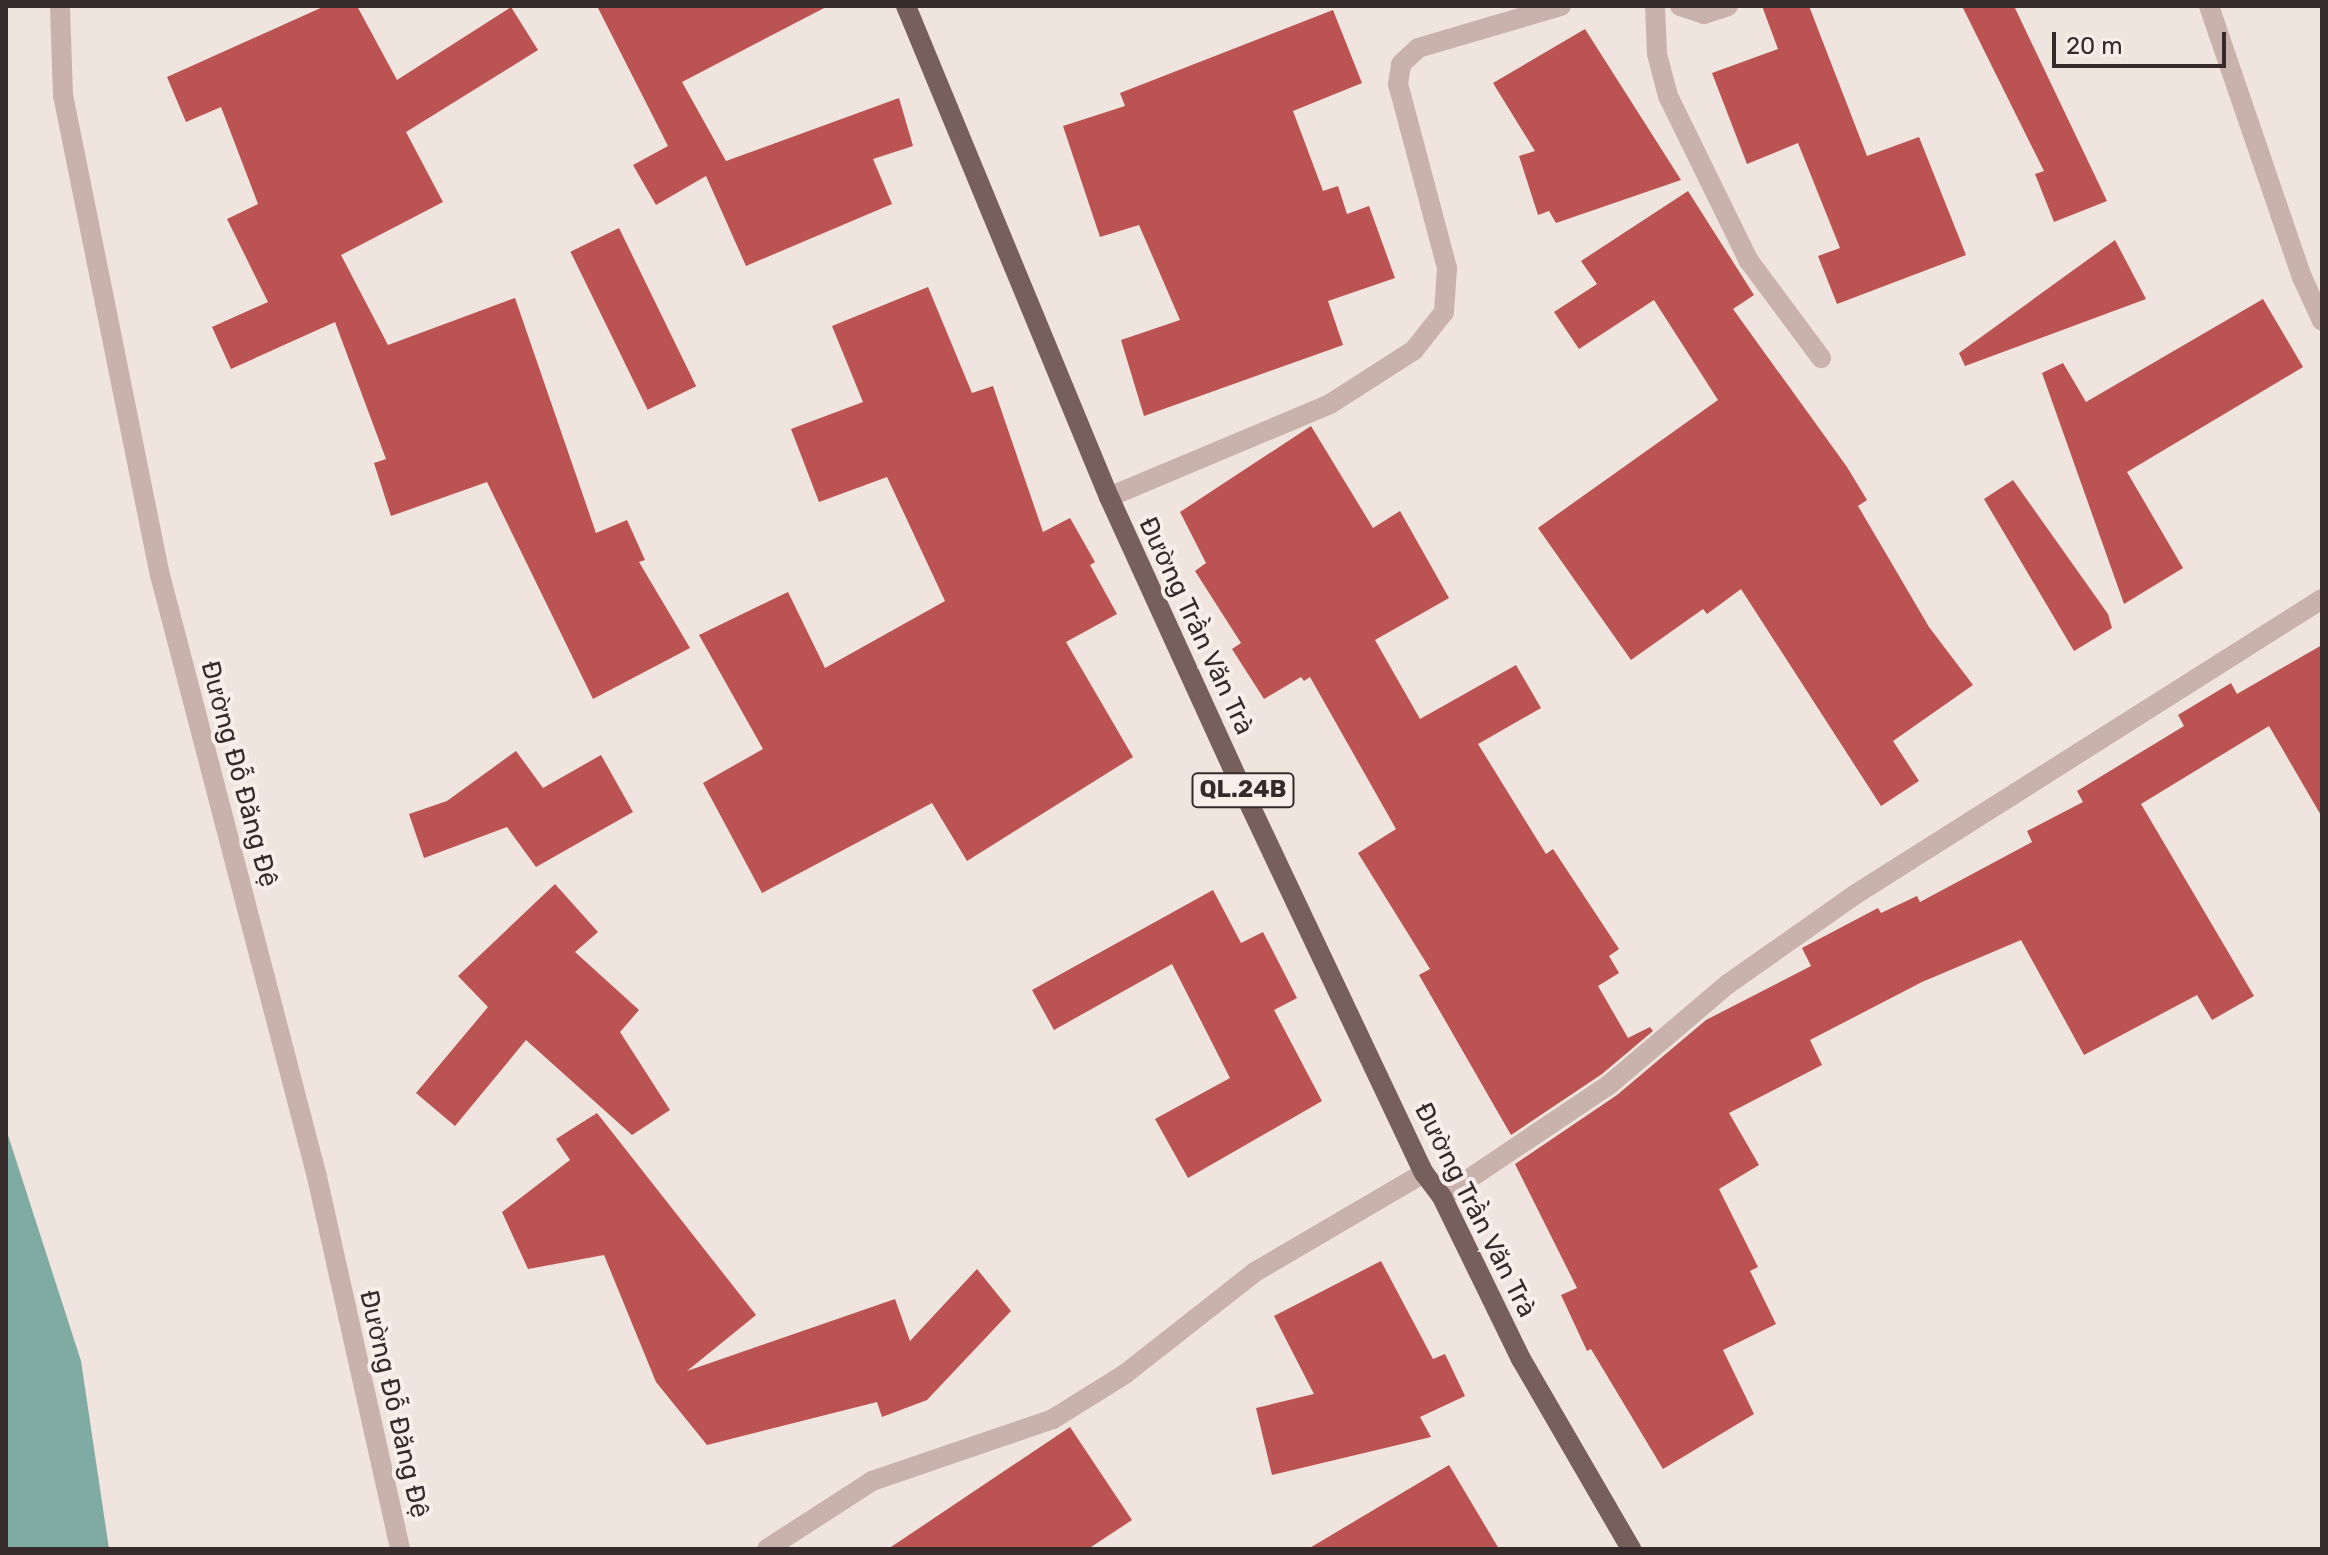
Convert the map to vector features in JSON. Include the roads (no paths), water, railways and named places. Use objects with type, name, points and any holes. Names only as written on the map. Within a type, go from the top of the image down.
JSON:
[{"type":"main road","name":"Đường Trần Văn Trà","points":[[906,6],[1109,497],[1424,1173],[1442,1197],[1521,1359],[1631,1549]]},
{"type":"street","name":"Đường Đỗ Đăng Đệ","points":[[60,6],[63,95],[157,559],[317,1177],[400,1549]]},
{"type":"street","points":[[1109,497],[1330,404],[1414,350],[1444,312],[1447,268],[1398,84],[1401,64],[1418,48],[1561,6]]},
{"type":"street","points":[[1655,6],[1657,54],[1668,96],[1749,261],[1821,358]]},
{"type":"street","points":[[1680,6],[1704,14],[1728,6]]},
{"type":"street","points":[[2209,6],[2302,277],[2322,321]]},
{"type":"street","points":[[1442,1197],[1610,1084],[1728,984],[1856,894],[2322,599]]},
{"type":"street","points":[[767,1549],[872,1481],[1053,1419],[1125,1374],[1255,1272],[1424,1173]]},
{"type":"water","points":[[6,1129],[81,1361],[109,1549],[6,1549]]}]
